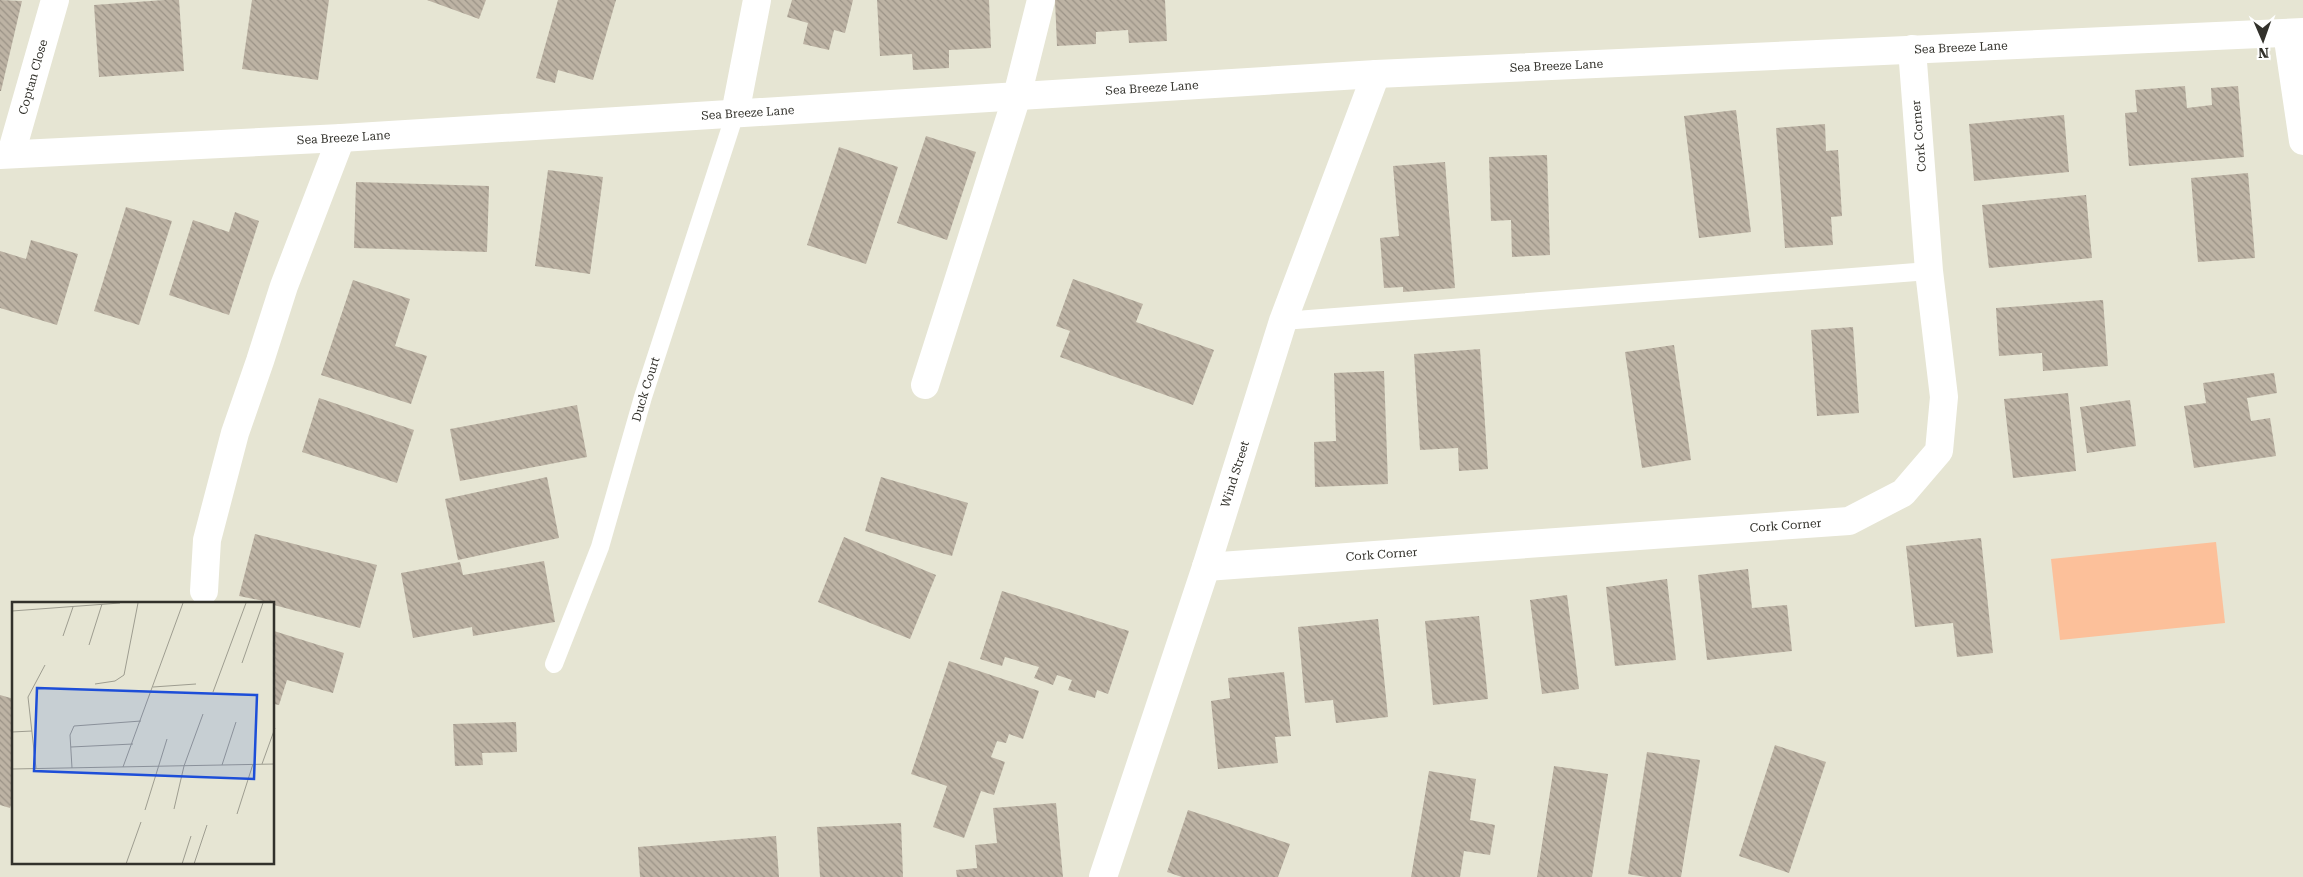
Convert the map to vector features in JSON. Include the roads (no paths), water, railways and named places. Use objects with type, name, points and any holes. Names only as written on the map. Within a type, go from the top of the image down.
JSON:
[{"type":"street","name":"Coptan Close","points":[[6,154],[55,0]]},
{"type":"street","points":[[735,114],[757,0]]},
{"type":"street","points":[[925,385],[1018,96],[1041,0]]},
{"type":"street","name":"Sea Breeze Lane","points":[[6,154],[341,138],[1376,74],[2295,33]]},
{"type":"street","points":[[2295,33],[2303,141]]},
{"type":"street","name":"Cork Corner","points":[[1206,567],[1849,521],[1903,493],[1939,451],[1944,397],[1929,271],[1912,50]]},
{"type":"street","name":"Wind Street","points":[[1103,877],[1206,567],[1283,322],[1376,74]]},
{"type":"street","points":[[204,591],[207,540],[234,432],[260,362],[284,286],[341,138]]},
{"type":"lane","name":"Duck Court","points":[[554,664],[600,547],[643,397],[735,114]]},
{"type":"lane","points":[[1283,322],[1929,271]]}]
